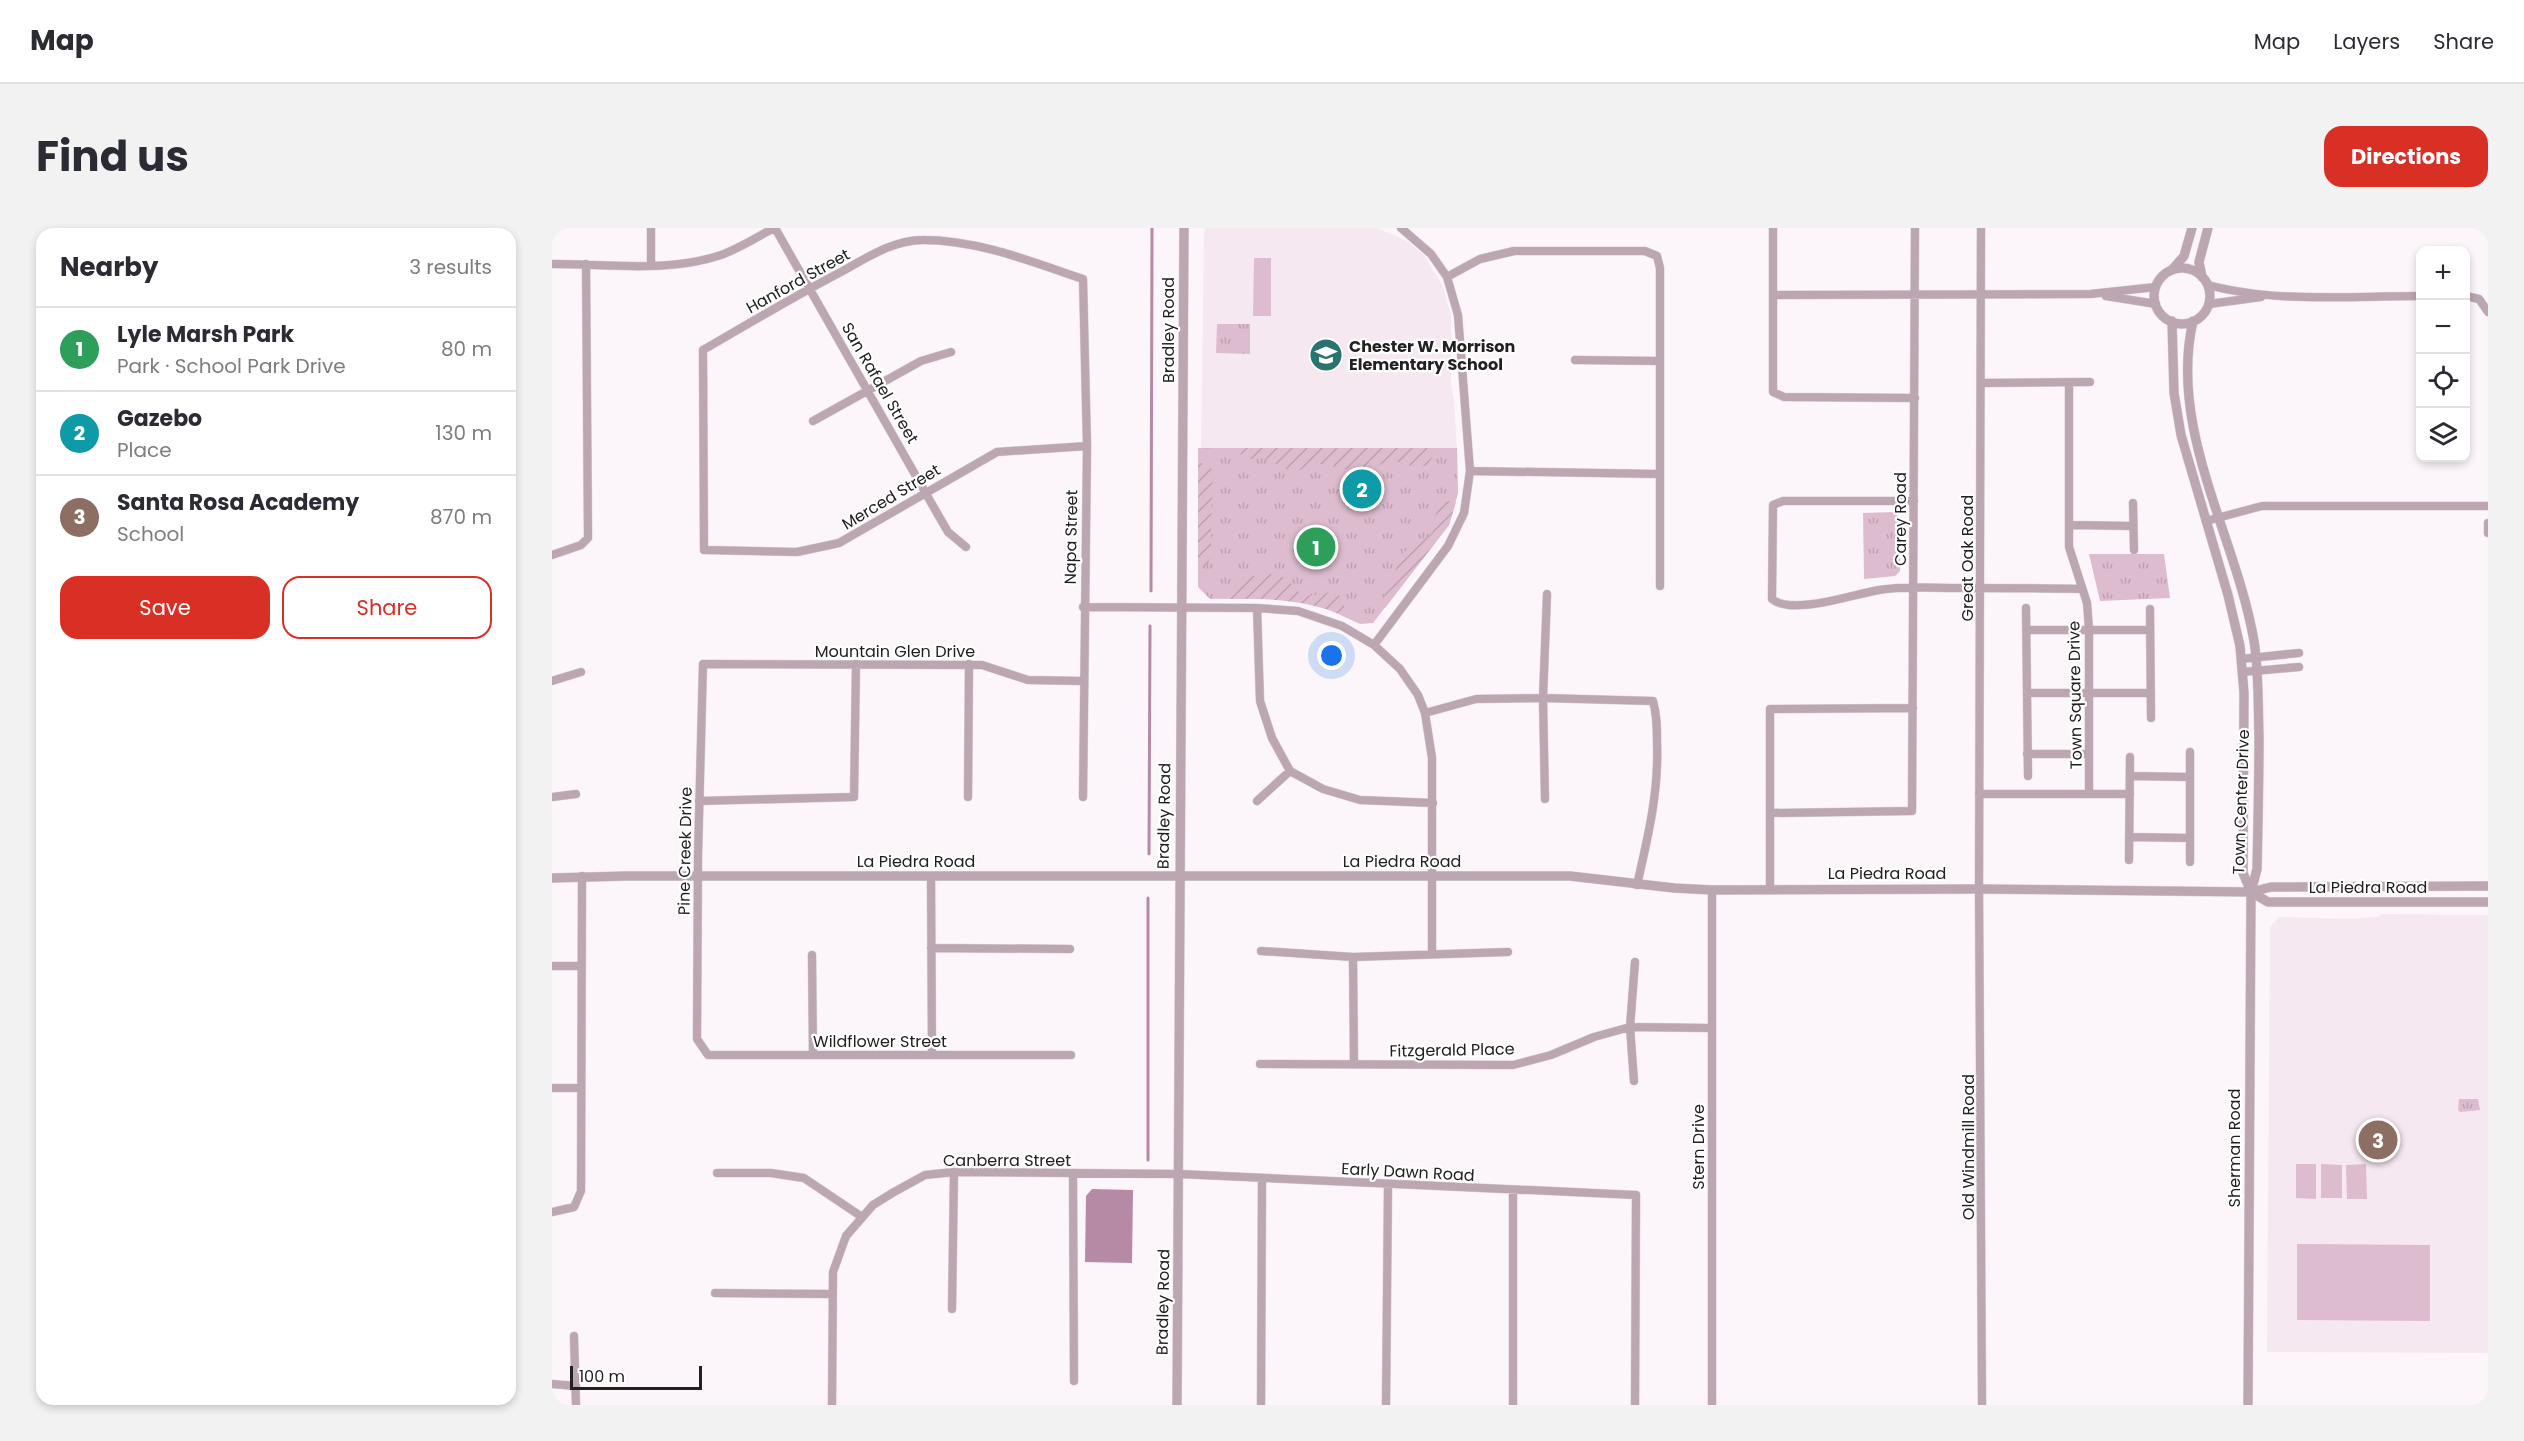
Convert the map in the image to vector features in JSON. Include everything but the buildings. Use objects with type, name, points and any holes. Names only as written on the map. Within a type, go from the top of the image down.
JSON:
[{"type":"street","points":[[651,228],[651,265]]},
{"type":"street","points":[[552,264],[685,263],[720,255],[775,228]]},
{"type":"street","name":"San Rafael Street","points":[[775,228],[948,532],[966,547]]},
{"type":"street","name":"Bradley Road","points":[[1177,1405],[1178,876],[1184,228]]},
{"type":"street","points":[[1374,645],[1448,546],[1464,513],[1470,471],[1458,315],[1448,277],[1431,254],[1401,228]]},
{"type":"street","points":[[1773,228],[1773,392],[1784,397],[1915,398]]},
{"type":"street","name":"Carey Road","points":[[1770,813],[1912,811],[1916,228]]},
{"type":"street","name":"Great Oak Road","points":[[1979,889],[1981,228]]},
{"type":"street","points":[[2192,228],[2184,256],[2172,270],[2163,276],[2156,287],[2156,304],[2162,314],[2180,323],[2193,321],[2203,315],[2209,304],[2199,262],[2208,228]]},
{"type":"street","name":"Hanford Street","points":[[704,550],[703,350],[810,288],[900,242],[958,241],[1007,254],[1083,279]]},
{"type":"street","points":[[1448,277],[1480,259],[1515,251],[1645,251],[1657,256],[1660,268],[1660,586]]},
{"type":"street","points":[[552,555],[581,545],[588,537],[586,264]]},
{"type":"street","points":[[2172,270],[2188,269],[2205,281],[2228,291],[2271,295],[2416,296]]},
{"type":"street","name":"Napa Street","points":[[1083,279],[1087,446],[1083,607],[1083,797]]},
{"type":"street","points":[[1773,295],[2090,294],[2156,287]]},
{"type":"street","points":[[2090,294],[2146,300],[2156,304]]},
{"type":"street","points":[[2209,304],[2271,295]]},
{"type":"street","points":[[2470,297],[2483,303],[2488,312]]},
{"type":"street","name":"Town Center Drive","points":[[2172,321],[2174,393],[2181,435],[2229,595],[2241,659],[2243,873],[2250,892]]},
{"type":"street","name":"Town Center Drive","points":[[2193,321],[2187,347],[2188,383],[2194,425],[2205,472],[2245,596],[2256,658],[2259,787],[2257,869],[2250,892]]},
{"type":"street","points":[[813,421],[921,361],[951,352]]},
{"type":"street","points":[[1575,360],[1660,362]]},
{"type":"street","points":[[1981,383],[2090,382]]},
{"type":"street","name":"Town Square Drive","points":[[2069,383],[2069,547],[2087,603],[2090,629],[2089,794]]},
{"type":"street","name":"Merced Street","points":[[704,550],[797,552],[839,543],[925,491],[997,452],[1087,446]]},
{"type":"street","points":[[1470,471],[1660,474]]},
{"type":"street","points":[[1914,501],[1783,501],[1773,505],[1772,599],[1781,604],[1808,604],[1836,601],[1878,590],[1913,588],[2082,589]]},
{"type":"street","points":[[2133,503],[2134,550]]},
{"type":"street","points":[[2206,521],[2262,506],[2488,506]]},
{"type":"street","points":[[2488,523],[2488,533]]},
{"type":"street","points":[[2069,525],[2133,526]]},
{"type":"street","points":[[1545,799],[1543,698],[1547,594]]},
{"type":"street","points":[[1083,607],[1257,608],[1298,611],[1342,626],[1374,645],[1400,669],[1418,695],[1425,712],[1432,758],[1432,954]]},
{"type":"street","points":[[1257,608],[1260,701],[1272,738],[1290,771],[1323,789],[1360,800],[1433,803]]},
{"type":"street","points":[[2026,608],[2028,776]]},
{"type":"street","points":[[2150,609],[2151,718]]},
{"type":"street","points":[[2026,630],[2150,630]]},
{"type":"street","points":[[2241,659],[2299,653]]},
{"type":"street","name":"Mountain Glen Drive","points":[[703,664],[982,664],[1028,680],[1084,681]]},
{"type":"street","name":"Pine Creek Drive","points":[[697,1039],[699,801],[703,664]]},
{"type":"street","points":[[699,801],[854,797],[856,664]]},
{"type":"street","points":[[968,797],[969,664]]},
{"type":"street","points":[[2242,672],[2299,667]]},
{"type":"street","points":[[552,681],[581,672]]},
{"type":"street","points":[[2027,693],[2151,693]]},
{"type":"street","points":[[1425,712],[1476,699],[1653,701],[1656,712],[1658,772],[1654,808],[1636,885]]},
{"type":"street","points":[[1770,888],[1770,709],[1913,708]]},
{"type":"street","points":[[2190,752],[2190,862]]},
{"type":"street","points":[[2027,754],[2089,754]]},
{"type":"street","points":[[2129,860],[2130,757]]},
{"type":"street","points":[[1257,801],[1290,771]]},
{"type":"street","points":[[2130,776],[2190,777]]},
{"type":"street","points":[[552,797],[576,794]]},
{"type":"street","points":[[1979,794],[2130,794]]},
{"type":"street","points":[[2129,837],[2190,838]]},
{"type":"street","points":[[552,1212],[574,1207],[581,1191],[582,876]]},
{"type":"street","name":"La Piedra Road","points":[[552,878],[582,876],[1569,876],[1636,885],[1713,890],[1770,888],[2250,892],[2271,887],[2488,886]]},
{"type":"street","points":[[931,876],[932,1055]]},
{"type":"street","name":"Old Windmill Road","points":[[1979,889],[1982,1405]]},
{"type":"street","name":"Stern Drive","points":[[1712,1405],[1713,890]]},
{"type":"street","name":"La Piedra Road","points":[[2250,892],[2268,902],[2488,902]]},
{"type":"street","name":"Sherman Road","points":[[2248,1405],[2250,892]]},
{"type":"street","points":[[931,948],[1070,949]]},
{"type":"street","points":[[1261,951],[1353,957],[1508,952]]},
{"type":"street","points":[[812,955],[813,1055]]},
{"type":"street","points":[[1353,957],[1354,1064]]},
{"type":"street","points":[[1634,1081],[1630,1027],[1635,962]]},
{"type":"street","points":[[552,966],[581,966]]},
{"type":"street","name":"Fitzgerald Place","points":[[1260,1064],[1513,1065],[1630,1027],[1711,1028]]},
{"type":"street","name":"Wildflower Street","points":[[697,1039],[708,1055],[1071,1055]]},
{"type":"street","points":[[552,1088],[580,1088]]},
{"type":"street","points":[[952,1309],[954,1172]]},
{"type":"street","name":"Canberra Street","points":[[832,1405],[833,1272],[846,1236],[873,1205],[925,1174],[954,1172],[1179,1174]]},
{"type":"street","points":[[717,1173],[771,1173],[804,1178],[862,1217]]},
{"type":"street","points":[[1073,1173],[1074,1381]]},
{"type":"street","name":"Early Dawn Road","points":[[1179,1174],[1636,1196],[1635,1405]]},
{"type":"street","points":[[1261,1405],[1262,1178]]},
{"type":"street","points":[[1386,1405],[1388,1184]]},
{"type":"street","points":[[1513,1190],[1514,1405]]},
{"type":"street","points":[[716,1293],[833,1294]]},
{"type":"street","points":[[574,1336],[576,1405]]},
{"type":"street","points":[[552,1384],[576,1386]]},
{"type":"shaded area","name":"Chester W. Morrison Elementary School","points":[[1206,228],[1377,228],[1405,240],[1423,254],[1442,285],[1451,315],[1451,385],[1457,448],[1201,448],[1204,232]]},
{"type":"shaded area","points":[[2382,914],[2488,915],[2488,1353],[2267,1352],[2270,927],[2279,917],[2354,919],[2376,917]]},
{"type":"shaded area","points":[[1092,1189],[1133,1190],[1132,1263],[1085,1262],[1086,1196]]},
{"type":"green space","points":[[1254,258],[1271,258],[1271,316],[1253,316]]},
{"type":"green space","points":[[1217,324],[1250,324],[1250,354],[1216,353]]},
{"type":"green space","points":[[1198,448],[1457,448],[1458,493],[1449,525],[1373,623],[1360,624],[1323,607],[1278,598],[1210,599],[1198,587]]},
{"type":"green space","points":[[1238,448],[1435,448],[1432,458],[1423,467],[1389,460],[1364,473],[1316,463],[1297,471],[1288,470],[1265,458],[1246,459],[1240,454]]},
{"type":"green space","points":[[1198,462],[1210,466],[1214,476],[1211,542],[1213,554],[1206,566],[1198,568]]},
{"type":"green space","points":[[1449,501],[1456,502],[1449,525],[1385,608],[1382,599],[1393,580],[1400,555],[1432,533],[1439,506]]},
{"type":"green space","points":[[1894,512],[1901,519],[1900,571],[1895,576],[1864,579],[1863,513]]},
{"type":"green space","points":[[2089,554],[2164,554],[2170,598],[2100,601]]},
{"type":"green space","points":[[1266,574],[1282,576],[1297,590],[1307,595],[1334,593],[1338,595],[1344,599],[1344,615],[1288,601],[1230,599],[1233,586],[1237,582],[1247,577]]},
{"type":"green space","points":[[2459,1099],[2478,1099],[2480,1110],[2460,1112],[2458,1110]]},
{"type":"green space","points":[[2296,1164],[2316,1164],[2316,1199],[2296,1198]]},
{"type":"green space","points":[[2321,1164],[2342,1165],[2342,1198],[2321,1198]]},
{"type":"green space","points":[[2366,1164],[2367,1199],[2347,1199],[2346,1165]]},
{"type":"green space","points":[[2297,1244],[2430,1245],[2430,1321],[2297,1320]]},
{"type":"waterway","points":[[1151,591],[1152,228]]},
{"type":"waterway","points":[[1149,854],[1150,626]]},
{"type":"waterway","points":[[1148,898],[1148,1160]]},
{"type":"place","name":"Chester W. Morrison Elementary School","points":[[1326,355]]},
{"type":"place","name":"Gazebo","points":[[1362,489]]},
{"type":"place","name":"Lyle Marsh Park","points":[[1316,547]]},
{"type":"place","name":"Santa Rosa Academy","points":[[2378,1140]]}]
